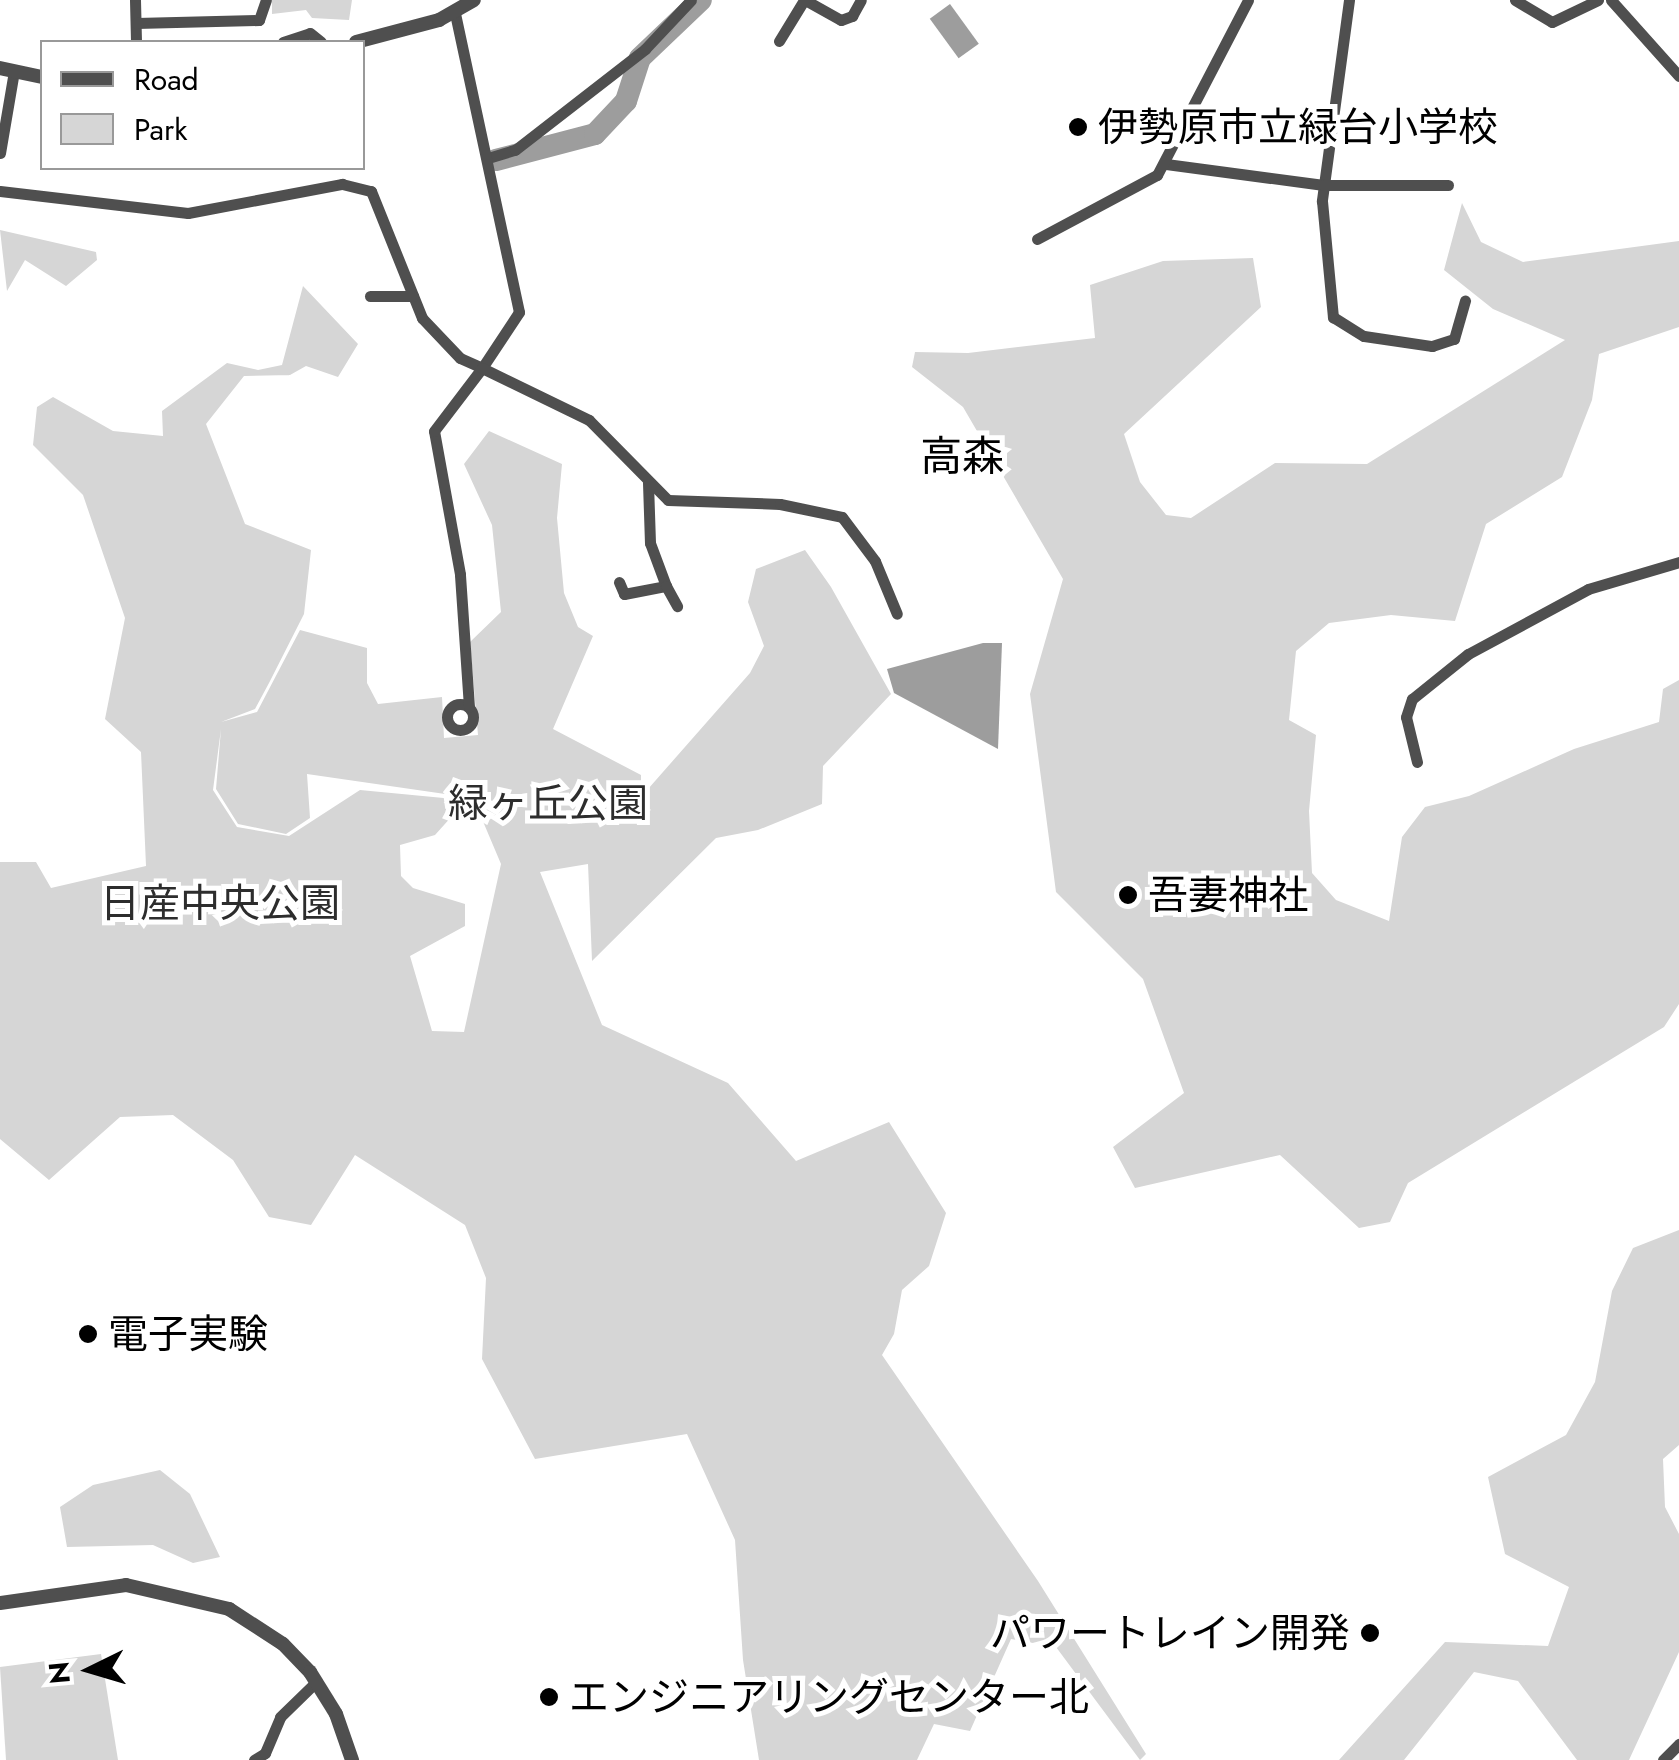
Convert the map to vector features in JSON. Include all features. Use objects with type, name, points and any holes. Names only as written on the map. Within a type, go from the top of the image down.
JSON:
[{"type":"street","points":[[135,0],[136,40]]},
{"type":"street","points":[[136,23],[259,20],[266,0]]},
{"type":"street","points":[[363,40],[455,14],[474,0]]},
{"type":"street","points":[[488,158],[515,150],[645,49],[691,0]]},
{"type":"street","points":[[779,42],[805,0],[841,20],[852,16],[861,0]]},
{"type":"street","points":[[1037,239],[1158,175],[1248,0]]},
{"type":"street","points":[[1348,0],[1324,186],[1333,317],[1346,329],[1432,346],[1454,339],[1465,301]]},
{"type":"street","points":[[1515,0],[1552,22],[1598,0]]},
{"type":"street","points":[[1611,0],[1679,76]]},
{"type":"street","points":[[455,14],[519,312],[434,431],[460,574],[469,707]]},
{"type":"street","points":[[287,40],[302,33],[317,40]]},
{"type":"street","points":[[0,153],[7,69],[40,77]]},
{"type":"street","points":[[1166,164],[1324,186],[1448,185]]},
{"type":"street","points":[[0,191],[188,213],[342,184],[371,191],[412,296],[437,338],[482,368],[589,420],[668,500],[780,504],[842,517],[876,561],[896,614]]},
{"type":"street","points":[[370,296],[412,296]]},
{"type":"street","points":[[648,482],[650,543],[677,606]]},
{"type":"street","points":[[1417,762],[1406,717],[1412,699],[1468,654],[1588,589],[1679,562]]},
{"type":"street","points":[[619,582],[624,594],[666,586]]},
{"type":"street","points":[[0,1603],[106,1586],[184,1594],[266,1630],[316,1682],[352,1760]]},
{"type":"street","points":[[254,1760],[264,1753],[280,1717],[316,1682]]},
{"type":"street","points":[[1663,1760],[1679,1744]]},
{"type":"green space","points":[[272,0],[352,0],[349,20],[312,18],[306,10],[272,14]]},
{"type":"green space","points":[[1462,203],[1481,242],[1523,262],[1679,241],[1679,327],[1599,354],[1592,400],[1562,477],[1486,524],[1455,621],[1391,615],[1329,623],[1296,651],[1289,720],[1316,735],[1309,811],[1312,873],[1336,900],[1389,921],[1402,837],[1425,807],[1469,796],[1574,749],[1659,722],[1663,689],[1679,680],[1679,1004],[1664,1027],[1408,1183],[1390,1222],[1359,1228],[1280,1155],[1135,1188],[1113,1147],[1184,1093],[1143,979],[1056,892],[1030,694],[1063,579],[963,407],[912,367],[915,352],[968,353],[1095,338],[1090,285],[1163,261],[1253,258],[1261,307],[1124,434],[1140,482],[1166,515],[1191,518],[1275,463],[1367,464],[1565,340],[1493,309],[1444,270]]},
{"type":"green space","points":[[0,230],[96,252],[97,260],[66,286],[25,260],[7,291]]},
{"type":"green space","points":[[303,286],[358,344],[338,377],[306,366],[290,375],[244,376],[206,424],[245,524],[311,550],[304,614],[269,683],[255,709],[221,722],[257,712],[300,630],[367,648],[367,683],[378,704],[442,697],[444,738],[478,735],[470,642],[501,612],[492,525],[464,464],[489,431],[562,464],[557,518],[564,593],[578,627],[593,636],[553,729],[641,775],[641,797],[750,673],[764,646],[748,602],[756,569],[805,550],[831,587],[891,694],[823,766],[822,804],[758,830],[716,838],[592,961],[588,864],[540,872],[602,1025],[728,1083],[796,1161],[889,1122],[946,1213],[929,1266],[902,1290],[894,1334],[882,1355],[1038,1581],[1146,1754],[1140,1760],[1056,1647],[1011,1639],[970,1731],[934,1724],[917,1760],[759,1760],[743,1660],[735,1540],[687,1434],[535,1459],[482,1359],[486,1278],[465,1225],[355,1155],[311,1225],[269,1217],[233,1160],[173,1115],[120,1117],[49,1180],[0,1139],[0,862],[36,862],[51,888],[146,866],[141,752],[105,719],[125,618],[83,495],[33,445],[37,407],[53,397],[113,431],[163,436],[162,411],[227,363],[258,370],[282,365]],"holes":[[[221,729],[216,789],[238,824],[286,834],[310,818],[307,774],[452,795],[479,812],[501,864],[464,1032],[432,1031],[410,956],[465,926],[465,904],[413,888],[401,876],[400,845],[435,835],[453,815],[454,799],[360,790],[289,836],[237,827],[213,790]]]},
{"type":"green space","points":[[1679,1230],[1679,1445],[1663,1459],[1665,1507],[1679,1534],[1679,1652],[1629,1760],[1577,1760],[1518,1681],[1474,1672],[1404,1760],[1339,1760],[1445,1642],[1548,1646],[1569,1587],[1505,1554],[1488,1477],[1566,1435],[1595,1382],[1612,1291],[1633,1248]]},
{"type":"green space","points":[[160,1470],[190,1494],[220,1557],[193,1563],[153,1545],[67,1547],[60,1507],[93,1485]]},
{"type":"green space","points":[[101,1654],[118,1760],[6,1760],[0,1667]]},
{"type":"shaded area","points":[[950,4],[979,44],[959,58],[930,19]]},
{"type":"shaded area","points":[[983,643],[1002,643],[998,749],[894,693],[887,669]]},
{"type":"waterway","points":[[496,160],[595,134],[626,101],[640,58],[701,0]]},
{"type":"place","name":"伊勢原市立緑台小学校","points":[[1078,127]]},
{"type":"place","name":"吾妻神社","points":[[1128,895]]},
{"type":"place","name":"電子実験","points":[[88,1334]]},
{"type":"place","name":"パワートレイン開発","points":[[1370,1633]]},
{"type":"place","name":"エンジニアリングセンター北","points":[[549,1697]]},
{"type":"district","name":"高森","points":[[962,457]]},
{"type":"park label","name":"緑ヶ丘公園","points":[[548,803]]},
{"type":"park label","name":"日産中央公園","points":[[220,903]]}]
